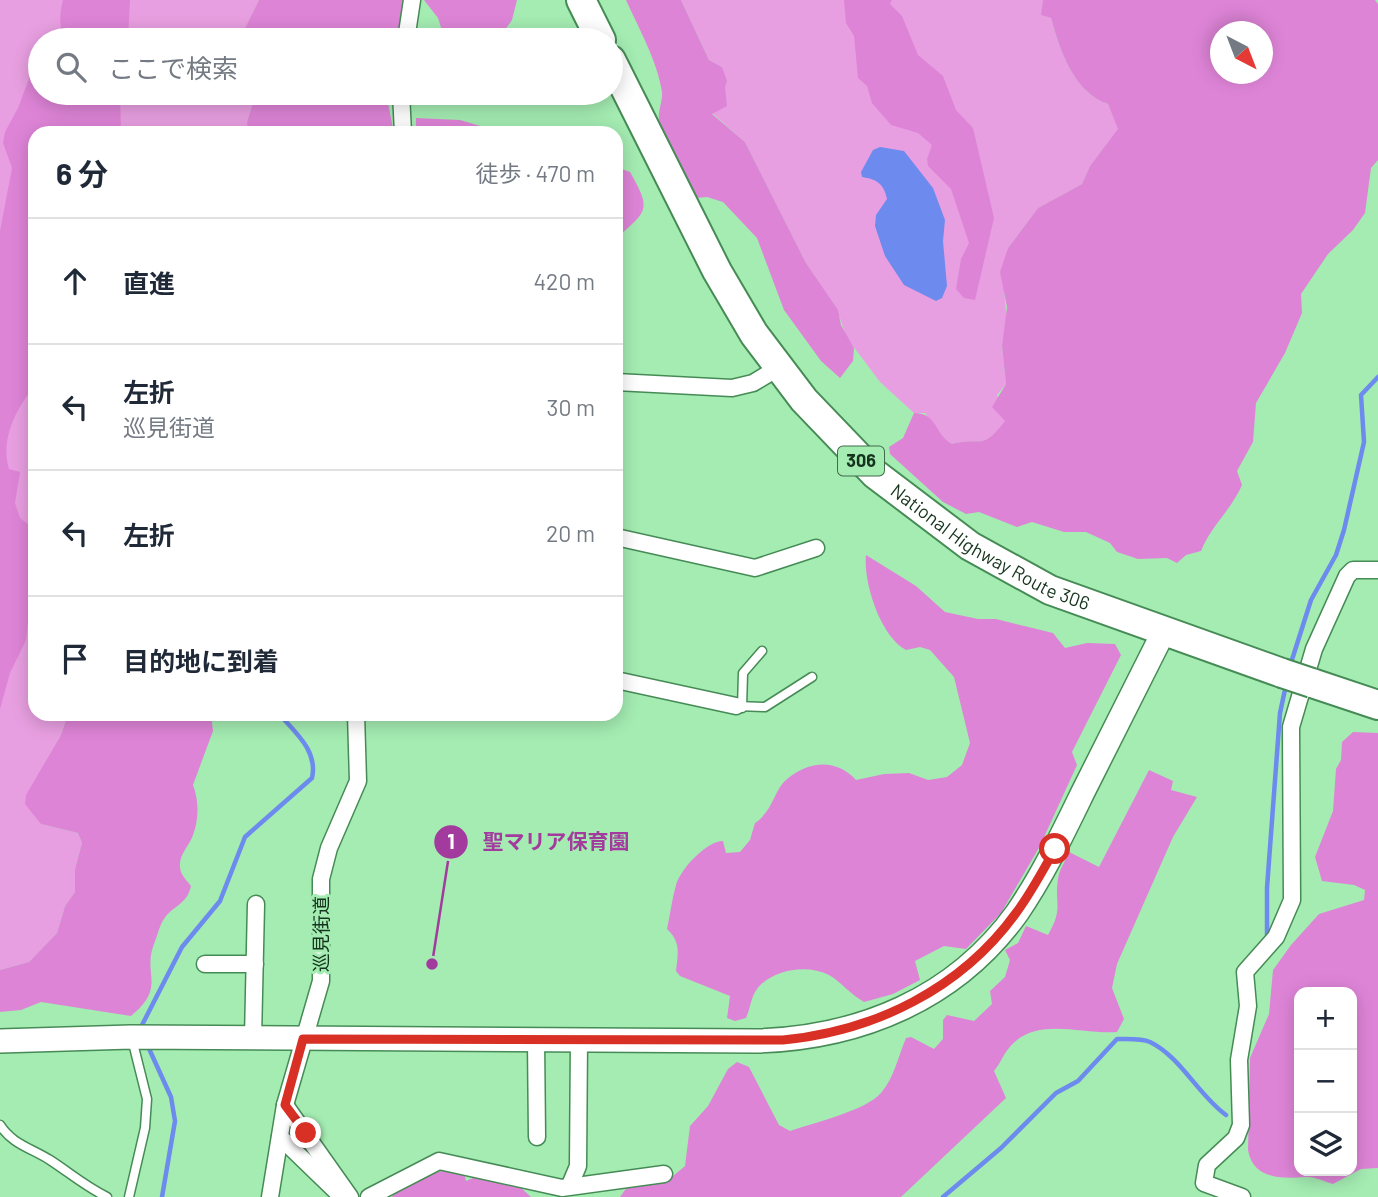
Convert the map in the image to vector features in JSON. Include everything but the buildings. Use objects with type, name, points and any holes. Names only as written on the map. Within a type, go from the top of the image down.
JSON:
[{"type":"highway","points":[[581,0],[595,28]]},
{"type":"highway","name":"National Highway Route 306","points":[[623,84],[717,271],[778,368],[829,429],[875,474],[952,533],[1050,590],[1378,705]]},
{"type":"street","points":[[408,28],[412,0]]},
{"type":"street","points":[[402,105],[403,126]]},
{"type":"street","points":[[623,382],[732,388],[754,383],[778,368]]},
{"type":"street","points":[[623,539],[755,568],[816,548]]},
{"type":"street","points":[[1242,1197],[1204,1183],[1204,1171],[1212,1159],[1236,1138],[1241,1125],[1239,1060],[1248,1006],[1245,972],[1276,937],[1292,900],[1291,727],[1314,649],[1347,576],[1353,570],[1378,570]]},
{"type":"street","points":[[0,1041],[140,1037],[756,1041],[807,1038],[878,1020],[936,989],[990,944],[1022,904],[1055,849],[1164,631]]},
{"type":"street","points":[[623,682],[739,707]]},
{"type":"street","name":"巡見街道","points":[[270,1197],[285,1105],[323,963],[321,879],[329,848],[358,781],[356,721]]},
{"type":"street","points":[[253,1038],[256,904]]},
{"type":"street","points":[[205,964],[255,964]]},
{"type":"street","points":[[536,1040],[537,1137]]},
{"type":"street","points":[[570,1185],[578,1167],[579,1040]]},
{"type":"street","points":[[285,1105],[350,1197]]},
{"type":"street","points":[[280,1137],[342,1197]]},
{"type":"street","points":[[369,1197],[439,1161],[448,1161],[538,1185],[562,1188],[664,1174]]},
{"type":"lane","points":[[762,651],[743,673],[739,707],[765,707],[812,677]]},
{"type":"lane","points":[[129,1197],[145,1128],[147,1099],[140,1037]]},
{"type":"lane","points":[[0,1125],[12,1141],[51,1161],[79,1182],[107,1197]]},
{"type":"shaded area","points":[[0,0],[259,0],[245,28],[28,28],[28,105],[252,105],[247,126],[28,126],[28,721],[66,721],[61,735],[36,779],[41,824],[78,833],[82,843],[75,869],[75,892],[65,906],[57,933],[29,962],[0,970]]},
{"type":"shaded area","points":[[63,0],[130,0],[129,28],[61,28]]},
{"type":"shaded area","points":[[259,0],[403,0],[399,28],[245,28]]},
{"type":"shaded area","points":[[424,0],[517,0],[512,20],[506,28],[441,28],[438,18]]},
{"type":"shaded area","points":[[626,0],[681,0],[709,60],[722,67],[727,81],[727,106],[712,114],[745,142],[806,263],[838,310],[841,325],[854,348],[853,361],[840,378],[821,361],[784,310],[757,238],[723,202],[707,197],[696,198],[674,159],[661,128],[660,80]]},
{"type":"shaded area","points":[[681,0],[1043,0],[1042,15],[1051,18],[1064,56],[1077,80],[1096,98],[1108,104],[1119,129],[1090,166],[1082,184],[1038,208],[1008,248],[1004,290],[1007,324],[1002,346],[1006,384],[997,395],[1006,421],[991,437],[981,441],[952,444],[943,439],[925,413],[914,413],[880,382],[847,338],[837,310],[806,263],[745,142],[712,113],[724,87],[722,67],[709,60]]},
{"type":"shaded area","points":[[844,0],[892,0],[890,4],[902,16],[918,55],[943,76],[956,110],[973,128],[994,218],[975,300],[964,298],[956,289],[961,259],[969,243],[951,189],[928,166],[927,159],[932,145],[918,133],[891,125],[872,103],[867,86],[858,78],[854,36],[846,23]]},
{"type":"shaded area","points":[[1043,0],[1375,0],[1378,4],[1378,160],[1371,168],[1365,213],[1353,230],[1328,254],[1301,294],[1302,313],[1285,353],[1256,403],[1253,442],[1237,471],[1242,485],[1201,551],[1186,555],[1177,563],[1167,558],[1138,559],[1117,552],[1110,543],[1086,532],[1064,532],[1032,522],[1017,527],[979,512],[966,514],[943,502],[890,454],[889,447],[903,438],[914,413],[928,416],[952,444],[986,440],[1005,421],[992,407],[1006,384],[1002,346],[1007,307],[1000,272],[1008,248],[1038,208],[1082,184],[1090,166],[1118,129],[1108,104],[1096,98],[1077,80],[1064,56],[1051,18],[1041,15]]},
{"type":"shaded area","points":[[28,81],[28,105],[120,105],[121,126],[28,126],[28,396],[16,414],[8,436],[7,458],[9,469],[20,472],[15,503],[20,518],[28,524],[28,622],[26,640],[10,673],[0,709],[0,231],[12,168],[3,143],[5,132]]},
{"type":"shaded area","points":[[252,105],[388,105],[393,126],[247,126]]},
{"type":"shaded area","points":[[416,118],[460,120],[480,126],[416,126]]},
{"type":"shaded area","points":[[623,170],[630,172],[644,203],[640,216],[623,232]]},
{"type":"shaded area","points":[[866,555],[916,586],[945,612],[978,619],[996,619],[1053,633],[1065,648],[1087,643],[1115,644],[1121,655],[1072,752],[1077,765],[1040,846],[1001,913],[966,949],[944,946],[915,961],[920,980],[893,994],[864,1002],[820,971],[799,969],[778,974],[761,984],[755,992],[746,1018],[735,1021],[727,1018],[730,996],[680,976],[676,971],[677,943],[667,929],[676,885],[689,864],[702,850],[717,842],[723,841],[726,853],[740,852],[750,840],[755,823],[766,812],[782,784],[805,768],[832,765],[849,773],[856,780],[884,774],[909,773],[928,780],[947,777],[962,765],[970,743],[954,677],[930,650],[920,647],[906,650],[889,634],[882,622],[867,580]]},
{"type":"shaded area","points":[[66,721],[212,721],[213,731],[193,785],[197,804],[196,823],[180,862],[181,872],[191,886],[183,901],[161,924],[151,955],[151,988],[142,1006],[131,1016],[41,1002],[21,1010],[0,1012],[0,970],[29,962],[57,933],[65,906],[75,892],[75,869],[82,843],[78,833],[41,824],[25,804],[26,795],[61,735]]},
{"type":"shaded area","points":[[1353,732],[1378,733],[1378,1168],[1357,1171],[1357,987],[1294,987],[1294,1176],[1348,1176],[1333,1184],[1312,1177],[1287,1178],[1269,1175],[1256,1167],[1248,1150],[1250,1058],[1269,1014],[1273,970],[1319,914],[1364,900],[1365,890],[1354,885],[1322,881],[1315,857],[1333,811],[1336,769],[1341,760],[1342,742]]},
{"type":"shaded area","points":[[1149,770],[1173,781],[1171,790],[1197,797],[1173,837],[1117,964],[1112,988],[1124,1019],[1117,1032],[1045,1029],[1020,1038],[1007,1051],[994,1071],[1006,1098],[901,1197],[620,1197],[627,1187],[673,1176],[685,1166],[690,1126],[708,1106],[728,1069],[737,1062],[749,1067],[779,1125],[790,1131],[851,1111],[881,1093],[889,1081],[906,1038],[911,1037],[934,1049],[943,1039],[943,1020],[947,1015],[974,1021],[992,1004],[990,991],[1005,977],[1010,960],[1005,950],[1018,943],[1026,926],[1048,935],[1056,918],[1059,876],[1069,852],[1099,867]]},
{"type":"shaded area","points":[[456,1169],[464,1173],[466,1181],[480,1175],[519,1186],[531,1197],[392,1197],[412,1181]]},
{"type":"water","points":[[880,147],[904,151],[933,188],[945,220],[943,241],[947,286],[942,298],[936,301],[904,285],[885,256],[875,226],[876,215],[887,199],[886,194],[879,183],[862,177],[861,172],[873,150]]},
{"type":"waterway","points":[[1290,666],[1311,600],[1336,555],[1344,530],[1364,442],[1361,395],[1378,377]]},
{"type":"waterway","points":[[1267,935],[1267,888],[1280,713],[1286,685]]},
{"type":"waterway","points":[[143,1030],[142,1025],[182,947],[220,901],[245,837],[312,778],[309,751],[285,721]]},
{"type":"waterway","points":[[943,1197],[1001,1148],[1056,1093],[1078,1081],[1117,1039],[1142,1040],[1161,1049],[1226,1115]]},
{"type":"waterway","points":[[146,1042],[171,1097],[175,1121],[162,1197]]},
{"type":"place","name":"聖マリア保育園","points":[[432,964]]},
{"type":"route","points":[[306,1133],[285,1105],[303,1039],[756,1041],[831,1034],[878,1020],[936,989],[990,944],[1016,913],[1055,849]]}]
